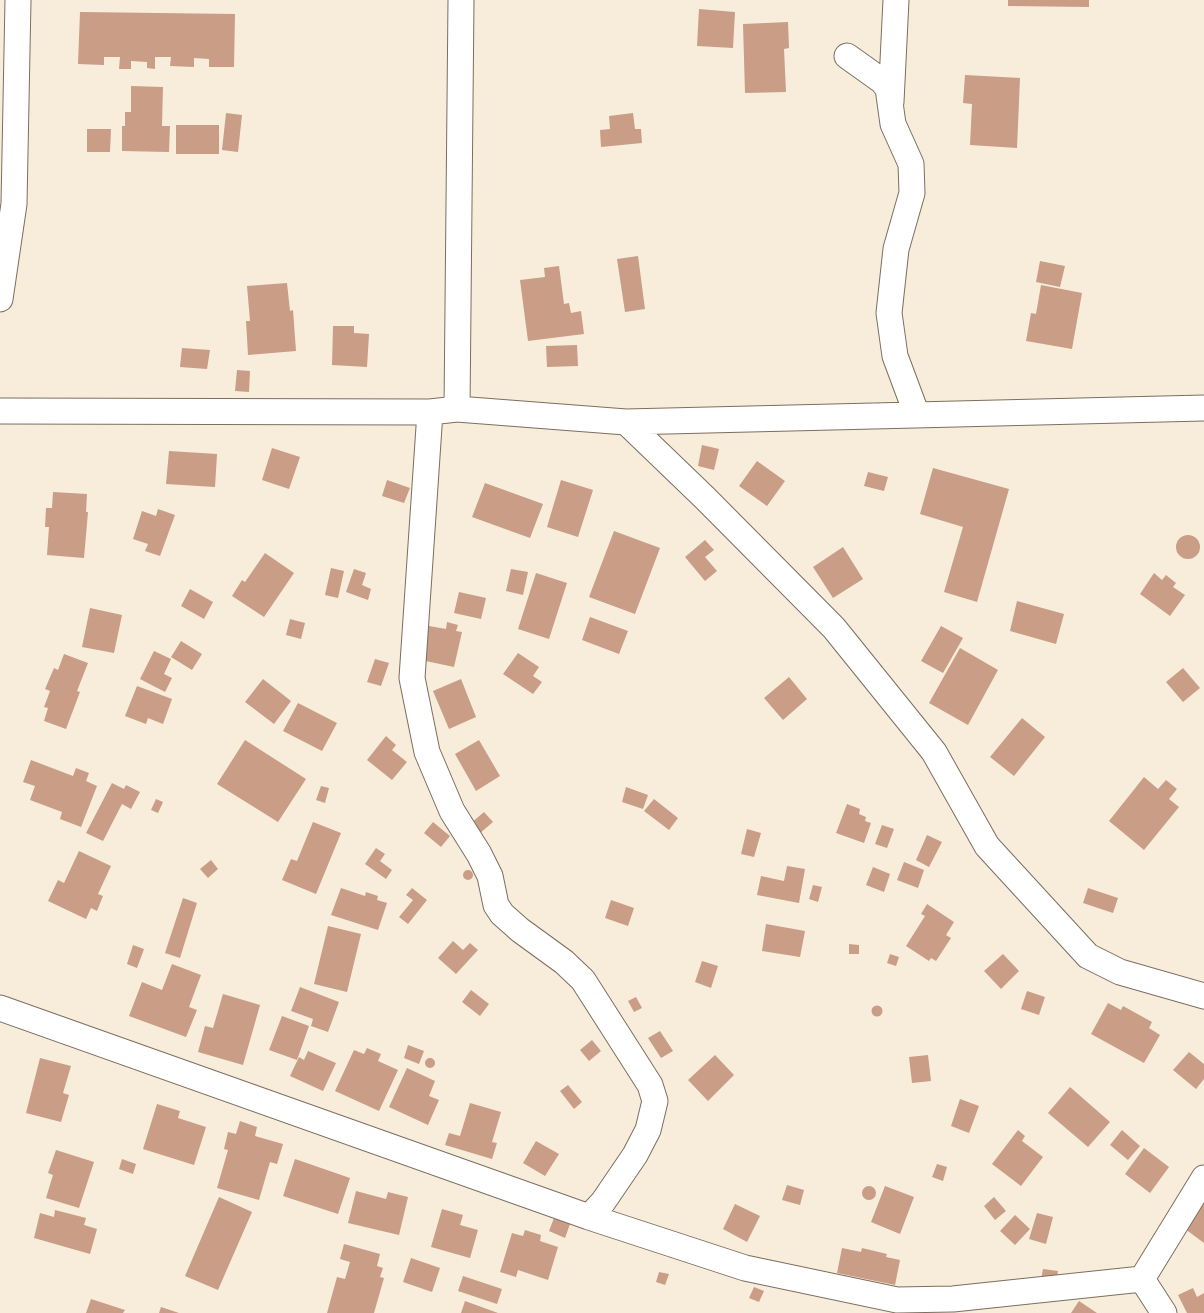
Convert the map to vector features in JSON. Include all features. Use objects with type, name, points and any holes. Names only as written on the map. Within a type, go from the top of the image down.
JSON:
[{"type":"street","points":[[0,299],[14,204],[18,0]]},
{"type":"street","points":[[457,409],[461,0]]},
{"type":"street","points":[[890,111],[896,0]]},
{"type":"street","points":[[847,56],[882,81],[888,88],[893,124],[911,164],[912,193],[896,249],[889,313],[895,356],[917,415]]},
{"type":"street","points":[[0,410],[430,412],[457,409],[626,422],[1204,408]]},
{"type":"street","points":[[430,412],[412,678],[427,752],[452,811],[479,854],[490,876],[496,905],[502,914],[520,930],[564,962],[583,980],[650,1084],[655,1101],[648,1130],[635,1155],[602,1202],[589,1217]]},
{"type":"street","points":[[626,422],[705,498],[834,628],[934,752],[987,846],[1088,956],[1120,972],[1204,996]]},
{"type":"street","points":[[0,1008],[589,1217],[744,1268],[897,1300],[953,1300],[1142,1279]]},
{"type":"street","points":[[1142,1279],[1204,1178]]},
{"type":"street","points":[[1142,1279],[1164,1313]]},
{"type":"building","points":[[1008,0],[1089,0],[1089,7],[1008,6]]},
{"type":"building","points":[[699,9],[735,12],[733,48],[697,46]]},
{"type":"building","points":[[80,12],[235,14],[234,67],[209,67],[209,59],[194,58],[194,67],[170,66],[171,57],[155,57],[155,69],[147,68],[147,62],[131,61],[131,69],[119,69],[120,57],[104,57],[104,65],[78,64]]},
{"type":"building","points":[[788,22],[789,48],[784,49],[786,92],[745,93],[743,24]]},
{"type":"building","points":[[965,75],[1020,78],[1017,148],[970,145],[972,104],[963,103]]},
{"type":"building","points":[[131,86],[163,87],[162,126],[170,126],[169,152],[122,151],[122,126],[125,126],[125,112],[131,112]]},
{"type":"building","points":[[226,113],[242,115],[238,152],[222,150]]},
{"type":"building","points":[[633,113],[635,129],[641,129],[642,143],[601,147],[600,130],[610,129],[609,116]]},
{"type":"building","points":[[176,125],[219,125],[219,154],[176,154]]},
{"type":"building","points":[[87,129],[111,129],[110,152],[87,152]]},
{"type":"building","points":[[638,256],[645,309],[625,312],[617,259]]},
{"type":"building","points":[[1040,261],[1065,266],[1060,287],[1036,282]]},
{"type":"building","points":[[559,266],[564,304],[569,303],[571,313],[581,311],[584,334],[528,341],[520,280],[545,277],[544,268]]},
{"type":"building","points":[[287,283],[290,311],[293,310],[296,351],[248,355],[246,321],[250,321],[247,286]]},
{"type":"building","points":[[1041,285],[1082,293],[1072,349],[1026,341],[1031,313],[1036,314]]},
{"type":"building","points":[[333,326],[354,326],[354,333],[369,334],[367,367],[332,365]]},
{"type":"building","points":[[577,345],[578,366],[547,367],[546,346]]},
{"type":"building","points":[[182,348],[210,350],[207,369],[180,367]]},
{"type":"building","points":[[237,370],[250,371],[249,392],[235,391]]},
{"type":"building","points":[[702,445],[719,449],[714,470],[698,466]]},
{"type":"building","points":[[272,448],[300,457],[289,489],[262,480]]},
{"type":"building","points":[[169,451],[217,454],[215,487],[166,484]]},
{"type":"building","points":[[757,461],[785,481],[767,506],[739,486]]},
{"type":"building","points":[[933,468],[1009,489],[977,602],[944,592],[963,527],[920,514]]},
{"type":"building","points":[[868,472],[888,477],[884,491],[864,486]]},
{"type":"building","points":[[387,480],[410,488],[404,503],[382,496]]},
{"type":"building","points":[[561,480],[593,490],[578,537],[547,527]]},
{"type":"building","points":[[485,483],[543,504],[530,538],[472,517]]},
{"type":"building","points":[[53,492],[87,494],[86,512],[88,512],[84,558],[47,555],[49,527],[45,527],[46,508],[52,508]]},
{"type":"building","points":[[158,509],[175,515],[160,556],[145,551],[148,544],[133,539],[142,511],[156,516]]},
{"type":"building","points":[[614,531],[660,548],[635,614],[589,597]]},
{"type":"building","points":[[1188,535],[1193,536],[1199,542],[1199,552],[1193,558],[1188,559],[1183,558],[1177,552],[1176,547],[1177,542],[1183,536]]},
{"type":"building","points":[[705,540],[714,550],[705,557],[717,571],[705,581],[685,557]]},
{"type":"building","points":[[843,547],[863,579],[833,598],[813,567]]},
{"type":"building","points":[[265,553],[294,573],[264,617],[232,596],[242,580],[245,582]]},
{"type":"building","points":[[331,568],[344,571],[338,598],[325,595]]},
{"type":"building","points":[[354,569],[366,573],[362,585],[371,589],[368,600],[346,592]]},
{"type":"building","points":[[511,569],[528,572],[523,595],[506,591]]},
{"type":"building","points":[[536,573],[567,583],[549,639],[518,629]]},
{"type":"building","points":[[1154,573],[1162,580],[1166,575],[1176,583],[1173,587],[1185,595],[1170,616],[1140,594]]},
{"type":"building","points":[[190,589],[213,602],[204,619],[181,606]]},
{"type":"building","points":[[459,592],[486,598],[481,619],[454,613]]},
{"type":"building","points":[[1017,601],[1064,614],[1056,644],[1010,631]]},
{"type":"building","points":[[90,608],[122,615],[114,653],[82,647]]},
{"type":"building","points":[[590,617],[628,631],[619,654],[582,640]]},
{"type":"building","points":[[290,619],[305,623],[301,639],[286,635]]},
{"type":"building","points":[[447,622],[458,625],[456,631],[462,632],[454,667],[421,660],[429,626],[446,629]]},
{"type":"building","points":[[941,626],[963,638],[943,673],[921,661]]},
{"type":"building","points":[[181,641],[202,654],[192,670],[171,657]]},
{"type":"building","points":[[960,648],[998,670],[968,725],[929,703]]},
{"type":"building","points":[[154,651],[171,659],[164,674],[172,678],[165,692],[140,679]]},
{"type":"building","points":[[518,653],[539,667],[533,676],[542,682],[533,694],[503,674]]},
{"type":"building","points":[[64,654],[88,663],[77,691],[80,692],[66,729],[44,721],[48,708],[44,707],[50,691],[45,689],[54,668],[58,670]]},
{"type":"building","points":[[375,659],[389,663],[381,686],[367,682]]},
{"type":"building","points":[[1183,668],[1200,688],[1183,702],[1166,682]]},
{"type":"building","points":[[789,677],[807,699],[783,720],[764,698]]},
{"type":"building","points":[[263,679],[291,701],[274,724],[245,702]]},
{"type":"building","points":[[461,679],[476,717],[449,729],[433,691]]},
{"type":"building","points":[[137,686],[172,699],[163,724],[148,718],[146,724],[125,716]]},
{"type":"building","points":[[298,703],[337,723],[322,751],[283,731]]},
{"type":"building","points":[[1022,718],[1045,737],[1014,776],[990,757]]},
{"type":"building","points":[[386,736],[396,745],[392,750],[407,762],[392,780],[367,760]]},
{"type":"building","points":[[245,740],[306,779],[278,822],[217,784]]},
{"type":"building","points":[[479,740],[500,776],[476,791],[455,754]]},
{"type":"building","points":[[31,760],[73,776],[76,768],[89,773],[86,781],[97,786],[81,827],[60,819],[62,812],[30,800],[35,786],[23,782]]},
{"type":"building","points":[[1144,777],[1158,789],[1166,780],[1177,789],[1169,799],[1179,807],[1144,850],[1109,821]]},
{"type":"building","points":[[112,783],[124,789],[126,785],[140,792],[131,809],[122,804],[103,841],[86,833]]},
{"type":"building","points":[[321,786],[329,788],[325,803],[316,800]]},
{"type":"building","points":[[626,787],[648,795],[643,809],[622,802]]},
{"type":"building","points":[[156,799],[163,802],[158,813],[151,810]]},
{"type":"building","points":[[654,799],[678,818],[669,830],[644,811]]},
{"type":"building","points":[[847,804],[860,809],[859,814],[866,817],[865,821],[871,823],[864,843],[836,833]]},
{"type":"building","points":[[484,812],[493,822],[479,834],[470,824]]},
{"type":"building","points":[[313,822],[341,833],[316,894],[282,880],[291,859],[297,861]]},
{"type":"building","points":[[433,822],[450,836],[441,847],[424,833]]},
{"type":"building","points":[[882,825],[894,829],[887,848],[875,844]]},
{"type":"building","points":[[747,829],[761,833],[754,857],[741,854]]},
{"type":"building","points":[[927,835],[942,842],[929,867],[916,860]]},
{"type":"building","points":[[376,848],[385,854],[380,861],[392,870],[386,879],[365,864]]},
{"type":"building","points":[[79,851],[111,866],[98,894],[103,896],[97,911],[91,908],[86,919],[48,901],[58,880],[64,883]]},
{"type":"building","points":[[211,860],[218,869],[208,878],[200,869]]},
{"type":"building","points":[[904,862],[924,870],[918,888],[897,880]]},
{"type":"building","points":[[787,866],[805,869],[799,903],[757,895],[761,876],[784,881]]},
{"type":"building","points":[[873,867],[890,874],[884,892],[866,885]]},
{"type":"building","points":[[466,870],[470,870],[473,875],[472,879],[466,880],[463,877],[463,873]]},
{"type":"building","points":[[813,885],[822,887],[818,902],[809,899]]},
{"type":"building","points":[[341,888],[365,896],[366,892],[378,896],[377,900],[387,903],[378,930],[331,915]]},
{"type":"building","points":[[412,888],[427,900],[408,924],[399,917],[413,900],[406,895]]},
{"type":"building","points":[[1088,888],[1118,898],[1113,913],[1083,903]]},
{"type":"building","points":[[183,898],[197,903],[180,958],[165,953]]},
{"type":"building","points":[[611,900],[634,908],[628,926],[605,918]]},
{"type":"building","points":[[927,904],[954,922],[946,935],[951,938],[936,961],[931,958],[929,961],[906,946],[925,916],[921,914]]},
{"type":"building","points":[[766,924],[805,931],[800,957],[762,951]]},
{"type":"building","points":[[328,926],[361,934],[347,992],[314,984]]},
{"type":"building","points":[[453,941],[463,950],[470,943],[478,950],[456,974],[438,958]]},
{"type":"building","points":[[849,944],[859,945],[859,954],[849,954]]},
{"type":"building","points":[[133,945],[144,949],[137,968],[127,964]]},
{"type":"building","points":[[890,954],[899,957],[896,966],[887,963]]},
{"type":"building","points":[[1003,954],[1019,971],[1001,989],[984,971]]},
{"type":"building","points":[[702,961],[718,966],[711,988],[695,982]]},
{"type":"building","points":[[172,964],[201,975],[189,1007],[197,1010],[186,1037],[129,1016],[142,982],[162,990]]},
{"type":"building","points":[[300,987],[339,1002],[328,1032],[311,1026],[313,1019],[291,1011]]},
{"type":"building","points":[[471,990],[489,1004],[480,1016],[462,1002]]},
{"type":"building","points":[[1027,991],[1045,997],[1039,1015],[1021,1009]]},
{"type":"building","points":[[223,994],[260,1005],[243,1065],[198,1052],[205,1026],[213,1028]]},
{"type":"building","points":[[636,997],[642,1008],[634,1012],[628,1001]]},
{"type":"building","points":[[1108,1003],[1121,1010],[1123,1006],[1152,1022],[1149,1028],[1160,1035],[1144,1063],[1091,1034]]},
{"type":"building","points":[[877,1005],[883,1011],[877,1017],[871,1011]]},
{"type":"building","points":[[282,1016],[309,1026],[297,1060],[269,1050]]},
{"type":"building","points":[[660,1031],[673,1051],[661,1058],[648,1038]]},
{"type":"building","points":[[592,1040],[601,1051],[589,1061],[580,1050]]},
{"type":"building","points":[[408,1045],[424,1051],[419,1064],[404,1058]]},
{"type":"building","points":[[367,1048],[381,1054],[378,1061],[398,1070],[379,1111],[335,1091],[354,1050],[364,1054]]},
{"type":"building","points":[[308,1051],[336,1063],[323,1091],[290,1076],[299,1057],[304,1060]]},
{"type":"building","points":[[1189,1052],[1204,1064],[1204,1079],[1196,1089],[1173,1070]]},
{"type":"building","points":[[715,1055],[734,1075],[708,1101],[688,1080]]},
{"type":"building","points":[[928,1055],[931,1081],[912,1083],[909,1057]]},
{"type":"building","points":[[40,1058],[71,1066],[63,1093],[69,1095],[61,1122],[26,1113]]},
{"type":"building","points":[[428,1058],[432,1058],[435,1063],[434,1067],[428,1068],[425,1065],[425,1061]]},
{"type":"building","points":[[407,1068],[435,1081],[429,1096],[439,1100],[428,1125],[389,1107]]},
{"type":"building","points":[[568,1085],[582,1102],[574,1109],[560,1091]]},
{"type":"building","points":[[1070,1087],[1110,1122],[1088,1147],[1048,1113]]},
{"type":"building","points":[[960,1099],[979,1106],[969,1133],[951,1126]]},
{"type":"building","points":[[470,1103],[501,1112],[492,1142],[497,1143],[492,1159],[445,1145],[449,1133],[460,1136]]},
{"type":"building","points":[[157,1104],[180,1111],[178,1118],[206,1127],[194,1165],[143,1149]]},
{"type":"building","points":[[240,1121],[257,1127],[255,1136],[283,1144],[277,1164],[270,1162],[259,1200],[217,1188],[228,1150],[224,1149],[228,1132],[236,1134]]},
{"type":"building","points":[[1018,1130],[1025,1136],[1022,1141],[1043,1157],[1021,1186],[992,1164]]},
{"type":"building","points":[[1122,1130],[1140,1146],[1128,1160],[1110,1145]]},
{"type":"building","points":[[536,1141],[559,1154],[545,1176],[523,1163]]},
{"type":"building","points":[[1144,1148],[1169,1167],[1150,1193],[1125,1174]]},
{"type":"building","points":[[56,1150],[94,1162],[79,1208],[46,1198],[53,1175],[48,1173]]},
{"type":"building","points":[[122,1159],[136,1164],[133,1174],[119,1169]]},
{"type":"building","points":[[295,1159],[350,1178],[338,1214],[283,1196]]},
{"type":"building","points":[[937,1164],[947,1167],[943,1181],[932,1177]]},
{"type":"building","points":[[787,1185],[804,1190],[800,1205],[782,1200]]},
{"type":"building","points":[[869,1186],[874,1188],[876,1193],[874,1198],[869,1200],[864,1198],[862,1193],[864,1188]]},
{"type":"building","points":[[885,1186],[914,1197],[900,1234],[871,1222]]},
{"type":"building","points":[[356,1191],[386,1199],[388,1192],[408,1197],[399,1235],[348,1223]]},
{"type":"building","points":[[219,1197],[252,1212],[218,1290],[185,1276]]},
{"type":"building","points":[[994,1197],[1006,1211],[995,1220],[984,1206]]},
{"type":"building","points":[[1201,1201],[1204,1203],[1204,1243],[1181,1226]]},
{"type":"building","points":[[735,1204],[760,1216],[747,1242],[723,1229]]},
{"type":"building","points":[[442,1209],[463,1215],[460,1225],[478,1230],[470,1258],[431,1247]]},
{"type":"building","points":[[55,1210],[86,1218],[84,1225],[97,1229],[90,1254],[34,1238],[40,1213],[54,1217]]},
{"type":"building","points":[[1037,1213],[1053,1217],[1046,1244],[1029,1239]]},
{"type":"building","points":[[1015,1215],[1030,1229],[1015,1245],[1000,1231]]},
{"type":"building","points":[[554,1218],[570,1224],[565,1238],[549,1231]]},
{"type":"building","points":[[525,1230],[541,1235],[540,1241],[558,1247],[548,1280],[518,1270],[516,1277],[500,1272],[512,1233],[523,1236]]},
{"type":"building","points":[[344,1244],[380,1254],[377,1266],[383,1268],[380,1277],[384,1278],[374,1313],[327,1313],[337,1277],[345,1279],[350,1262],[340,1259]]},
{"type":"building","points":[[842,1248],[861,1252],[862,1248],[887,1254],[886,1257],[900,1260],[895,1285],[837,1273]]},
{"type":"building","points":[[411,1258],[440,1268],[432,1292],[403,1282]]},
{"type":"building","points":[[1043,1269],[1058,1271],[1056,1283],[1041,1280]]},
{"type":"building","points":[[659,1272],[669,1274],[665,1285],[656,1282]]},
{"type":"building","points":[[463,1276],[502,1289],[497,1304],[458,1291]]},
{"type":"building","points":[[754,1287],[764,1291],[759,1302],[749,1298]]},
{"type":"building","points":[[1193,1288],[1197,1297],[1204,1293],[1204,1313],[1187,1313],[1178,1295]]},
{"type":"building","points":[[91,1299],[125,1310],[123,1313],[86,1313]]},
{"type":"building","points":[[465,1301],[498,1313],[461,1313]]},
{"type":"building","points":[[1079,1301],[1097,1313],[1071,1313]]},
{"type":"building","points":[[161,1307],[179,1313],[159,1313]]}]
